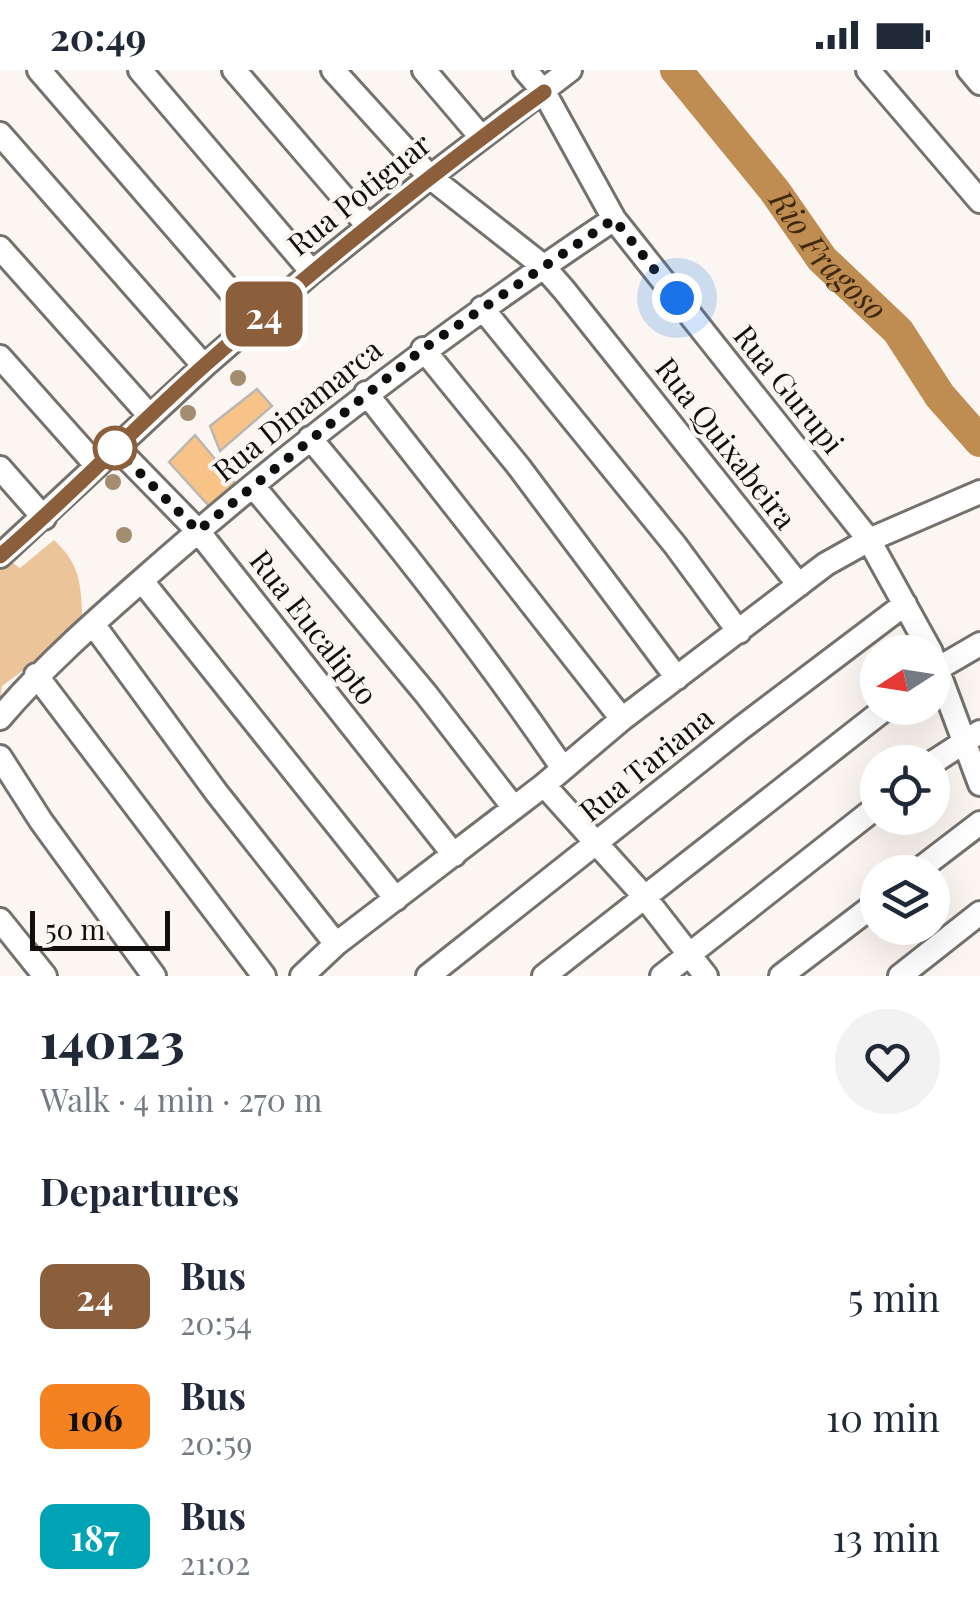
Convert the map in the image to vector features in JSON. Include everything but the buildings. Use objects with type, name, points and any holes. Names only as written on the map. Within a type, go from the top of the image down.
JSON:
[{"type":"street","points":[[39,70],[256,321]]},
{"type":"street","points":[[140,70],[312,272]]},
{"type":"street","points":[[234,70],[368,226]]},
{"type":"street","name":"Rua Quixabeira","points":[[333,70],[430,177],[543,266],[799,585]]},
{"type":"street","points":[[424,70],[482,137]]},
{"type":"street","name":"Rua Gurupi","points":[[526,70],[544,92],[614,219],[869,540],[920,635]]},
{"type":"street","name":"Rua Potiguar","points":[[0,556],[204,366],[312,272],[570,70]]},
{"type":"street","points":[[868,70],[980,201]]},
{"type":"street","points":[[970,70],[980,82]]},
{"type":"street","points":[[0,134],[204,366]]},
{"type":"street","name":"Rua Dinamarca","points":[[0,718],[36,675],[92,624],[310,438],[423,349],[614,219]]},
{"type":"street","points":[[0,248],[150,416]]},
{"type":"street","points":[[482,308],[674,545],[739,632]]},
{"type":"street","points":[[423,349],[530,482],[677,678]]},
{"type":"street","points":[[0,357],[97,466]]},
{"type":"street","points":[[366,393],[622,719]]},
{"type":"street","points":[[310,438],[485,655],[562,768]]},
{"type":"street","name":"Rua Eucalipto","points":[[116,447],[198,531],[454,855]]},
{"type":"street","points":[[0,468],[44,518]]},
{"type":"street","points":[[253,486],[426,694],[514,808]]},
{"type":"street","points":[[302,976],[336,944],[544,785],[622,719],[843,552],[980,492]]},
{"type":"street","points":[[142,580],[396,900]]},
{"type":"street","name":"Rua Tariana","points":[[428,976],[740,728],[904,604]]},
{"type":"street","points":[[92,624],[204,777],[336,944]]},
{"type":"street","points":[[950,656],[980,644]]},
{"type":"street","points":[[36,675],[264,976]]},
{"type":"street","name":"Rua Gurupi","points":[[950,692],[973,736],[980,784]]},
{"type":"street","points":[[544,976],[864,725]]},
{"type":"street","points":[[950,752],[973,736]]},
{"type":"street","points":[[0,757],[41,821],[154,976]]},
{"type":"street","points":[[544,785],[643,895],[706,976]]},
{"type":"street","points":[[662,976],[860,820]]},
{"type":"street","points":[[938,855],[980,823]]},
{"type":"street","points":[[900,976],[980,913]]},
{"type":"street","points":[[781,976],[860,916]]},
{"type":"street","points":[[0,920],[45,976]]},
{"type":"shaded area","points":[[54,540],[76,569],[83,626],[2,686],[0,700],[0,571],[10,561],[20,568]]},
{"type":"waterway","name":"Rio Fragoso","points":[[676,70],[774,190],[822,259],[898,331],[940,396],[980,441]]},
{"type":"bus line","name":"24","points":[[0,556],[204,366],[312,272],[544,92]]},
{"type":"route","points":[[115,448],[198,531],[423,349],[614,219],[677,298]]}]
